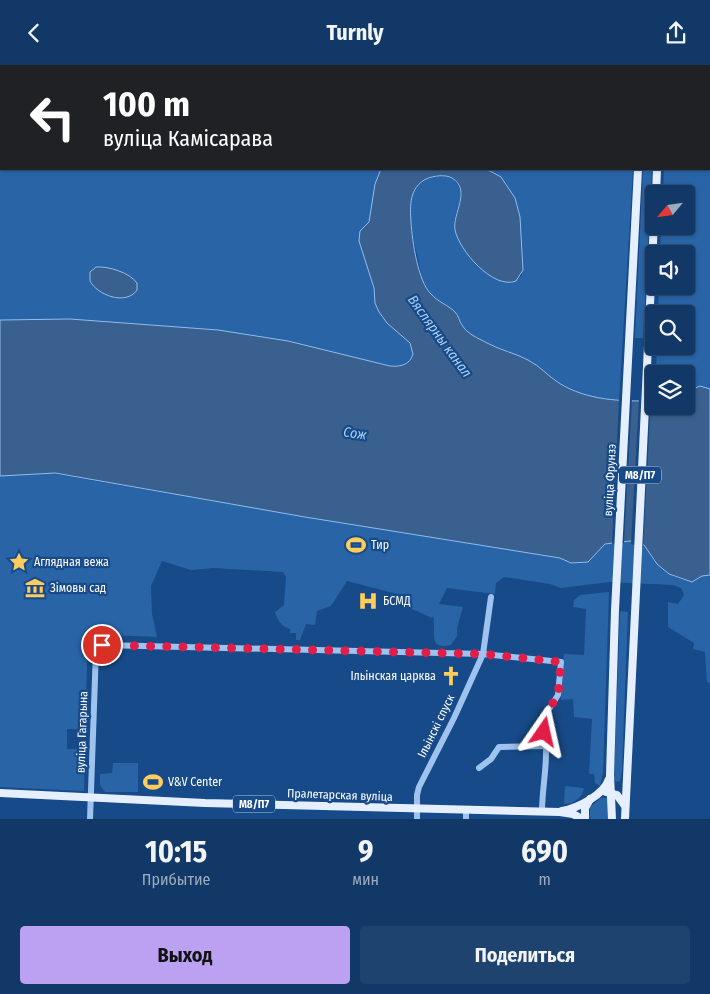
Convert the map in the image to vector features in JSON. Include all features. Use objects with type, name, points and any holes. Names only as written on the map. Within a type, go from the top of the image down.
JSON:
[{"type":"main road","name":"вуліца Фрунзэ","points":[[612,819],[610,775],[614,611],[638,170]]},
{"type":"main road","points":[[657,185],[658,170]]},
{"type":"main road","name":"М8/П7","points":[[625,819],[633,611],[653,235]]},
{"type":"main road","name":"М8/П7","points":[[584,819],[585,809],[591,798],[607,785],[610,775]]},
{"type":"main road","name":"Пралетарская вуліца","points":[[0,793],[91,798],[560,812],[584,819]]},
{"type":"main road","points":[[599,793],[617,795],[625,806]]},
{"type":"main road","name":"Пралетарская вуліца","points":[[560,812],[572,809],[591,798]]},
{"type":"main road","points":[[568,813],[577,819]]},
{"type":"street","name":"Ільінскі спуск","points":[[417,819],[417,795],[420,784],[454,718],[483,654],[491,597]]},
{"type":"street","name":"вуліца Гагарына","points":[[90,819],[96,650],[102,645],[483,654]]},
{"type":"street","points":[[483,654],[561,662],[558,695],[544,717],[547,764],[542,790],[542,812]]},
{"type":"street","points":[[478,768],[491,759],[498,747],[546,746]]},
{"type":"street","points":[[466,810],[466,819]]},
{"type":"shaded area","points":[[0,170],[380,170],[376,181],[371,214],[367,226],[360,235],[359,241],[374,286],[380,313],[402,335],[411,346],[413,352],[412,359],[401,366],[390,366],[288,341],[218,330],[70,319],[0,320]]},
{"type":"shaded area","points":[[482,170],[633,170],[619,401],[602,399],[570,389],[528,360],[489,344],[473,335],[464,328],[454,312],[435,298],[425,287],[411,225],[411,201],[414,191],[421,183],[440,176],[453,179],[460,190],[454,226],[461,245],[471,258],[481,270],[493,276],[516,281],[522,275],[520,217],[515,198],[506,183]]},
{"type":"shaded area","points":[[643,170],[652,170],[651,185],[645,185],[645,235],[648,235],[648,245],[645,245],[643,338],[635,338]]},
{"type":"shaded area","points":[[664,170],[710,170],[710,389],[695,388],[695,365],[656,365],[657,355],[695,355],[695,305],[658,305],[659,295],[695,295],[695,245],[660,245],[661,235],[695,235],[695,185],[663,185]]},
{"type":"shaded area","points":[[43,472],[566,559],[578,563],[592,558],[605,545],[612,542],[620,540],[637,542],[645,547],[654,561],[674,576],[692,582],[702,576],[710,575],[710,683],[707,682],[705,652],[693,649],[694,643],[668,627],[668,602],[678,604],[684,595],[681,588],[673,585],[609,582],[561,588],[550,584],[504,577],[496,583],[495,594],[447,588],[439,604],[463,607],[457,628],[457,636],[451,645],[443,646],[435,642],[433,616],[432,618],[410,608],[397,594],[347,581],[331,606],[317,611],[315,625],[306,624],[300,640],[296,640],[296,633],[290,633],[290,629],[280,623],[275,612],[284,605],[286,577],[283,572],[213,568],[191,570],[162,561],[151,586],[152,614],[157,637],[88,634],[85,729],[67,729],[67,749],[85,749],[84,791],[0,787],[0,476]]},
{"type":"shaded area","points":[[609,592],[603,773],[600,786],[595,783],[594,774],[589,774],[592,719],[574,717],[573,699],[561,700],[564,654],[584,655],[586,609],[573,607],[574,600],[580,595]]},
{"type":"shaded area","points":[[620,611],[628,612],[622,770],[620,781],[616,782],[614,778]]},
{"type":"shaded area","points":[[113,763],[138,763],[138,792],[105,792],[100,785],[100,774],[112,773]]},
{"type":"shaded area","points":[[565,786],[584,788],[577,800],[564,804]]},
{"type":"shaded area","points":[[601,798],[608,798],[610,819],[590,819],[590,807]]},
{"type":"water","points":[[381,170],[490,171],[501,177],[515,198],[520,217],[523,270],[516,281],[497,280],[478,266],[463,248],[455,230],[461,196],[460,189],[458,183],[452,178],[443,176],[426,179],[416,187],[411,204],[414,250],[419,271],[426,288],[434,297],[455,312],[464,328],[492,345],[528,360],[570,389],[605,399],[645,401],[645,415],[695,415],[695,388],[700,386],[710,389],[710,575],[702,576],[692,582],[669,574],[657,564],[644,545],[630,541],[605,544],[588,562],[571,563],[560,558],[305,517],[55,473],[0,476],[0,320],[70,319],[218,330],[288,341],[390,366],[401,366],[410,361],[413,354],[410,343],[387,323],[375,303],[374,288],[359,241],[360,231],[369,222],[375,184]]},
{"type":"water","points":[[96,267],[124,273],[134,279],[137,283],[137,290],[132,295],[119,298],[99,291],[90,281],[90,272]]},
{"type":"pier","points":[[619,399],[632,399],[624,543],[612,544]]},
{"type":"pier","points":[[639,399],[645,399],[645,415],[650,415],[643,548],[631,544]]},
{"type":"place","name":"Тир","points":[[356,545]]},
{"type":"place","name":"Аглядная вежа","points":[[19,562]]},
{"type":"place","name":"Зімовы сад","points":[[35,588]]},
{"type":"place","name":"БСМД","points":[[368,601]]},
{"type":"place","name":"Ільінская царква","points":[[451,676]]},
{"type":"place","name":"V&V Center","points":[[153,782]]},
{"type":"route","points":[[102,645],[483,654],[561,662],[558,695],[546,711],[544,732]]},
{"type":"water label","name":"Вяслярны канал","points":[[440,336]]},
{"type":"water label","name":"Сож","points":[[355,433]]}]
